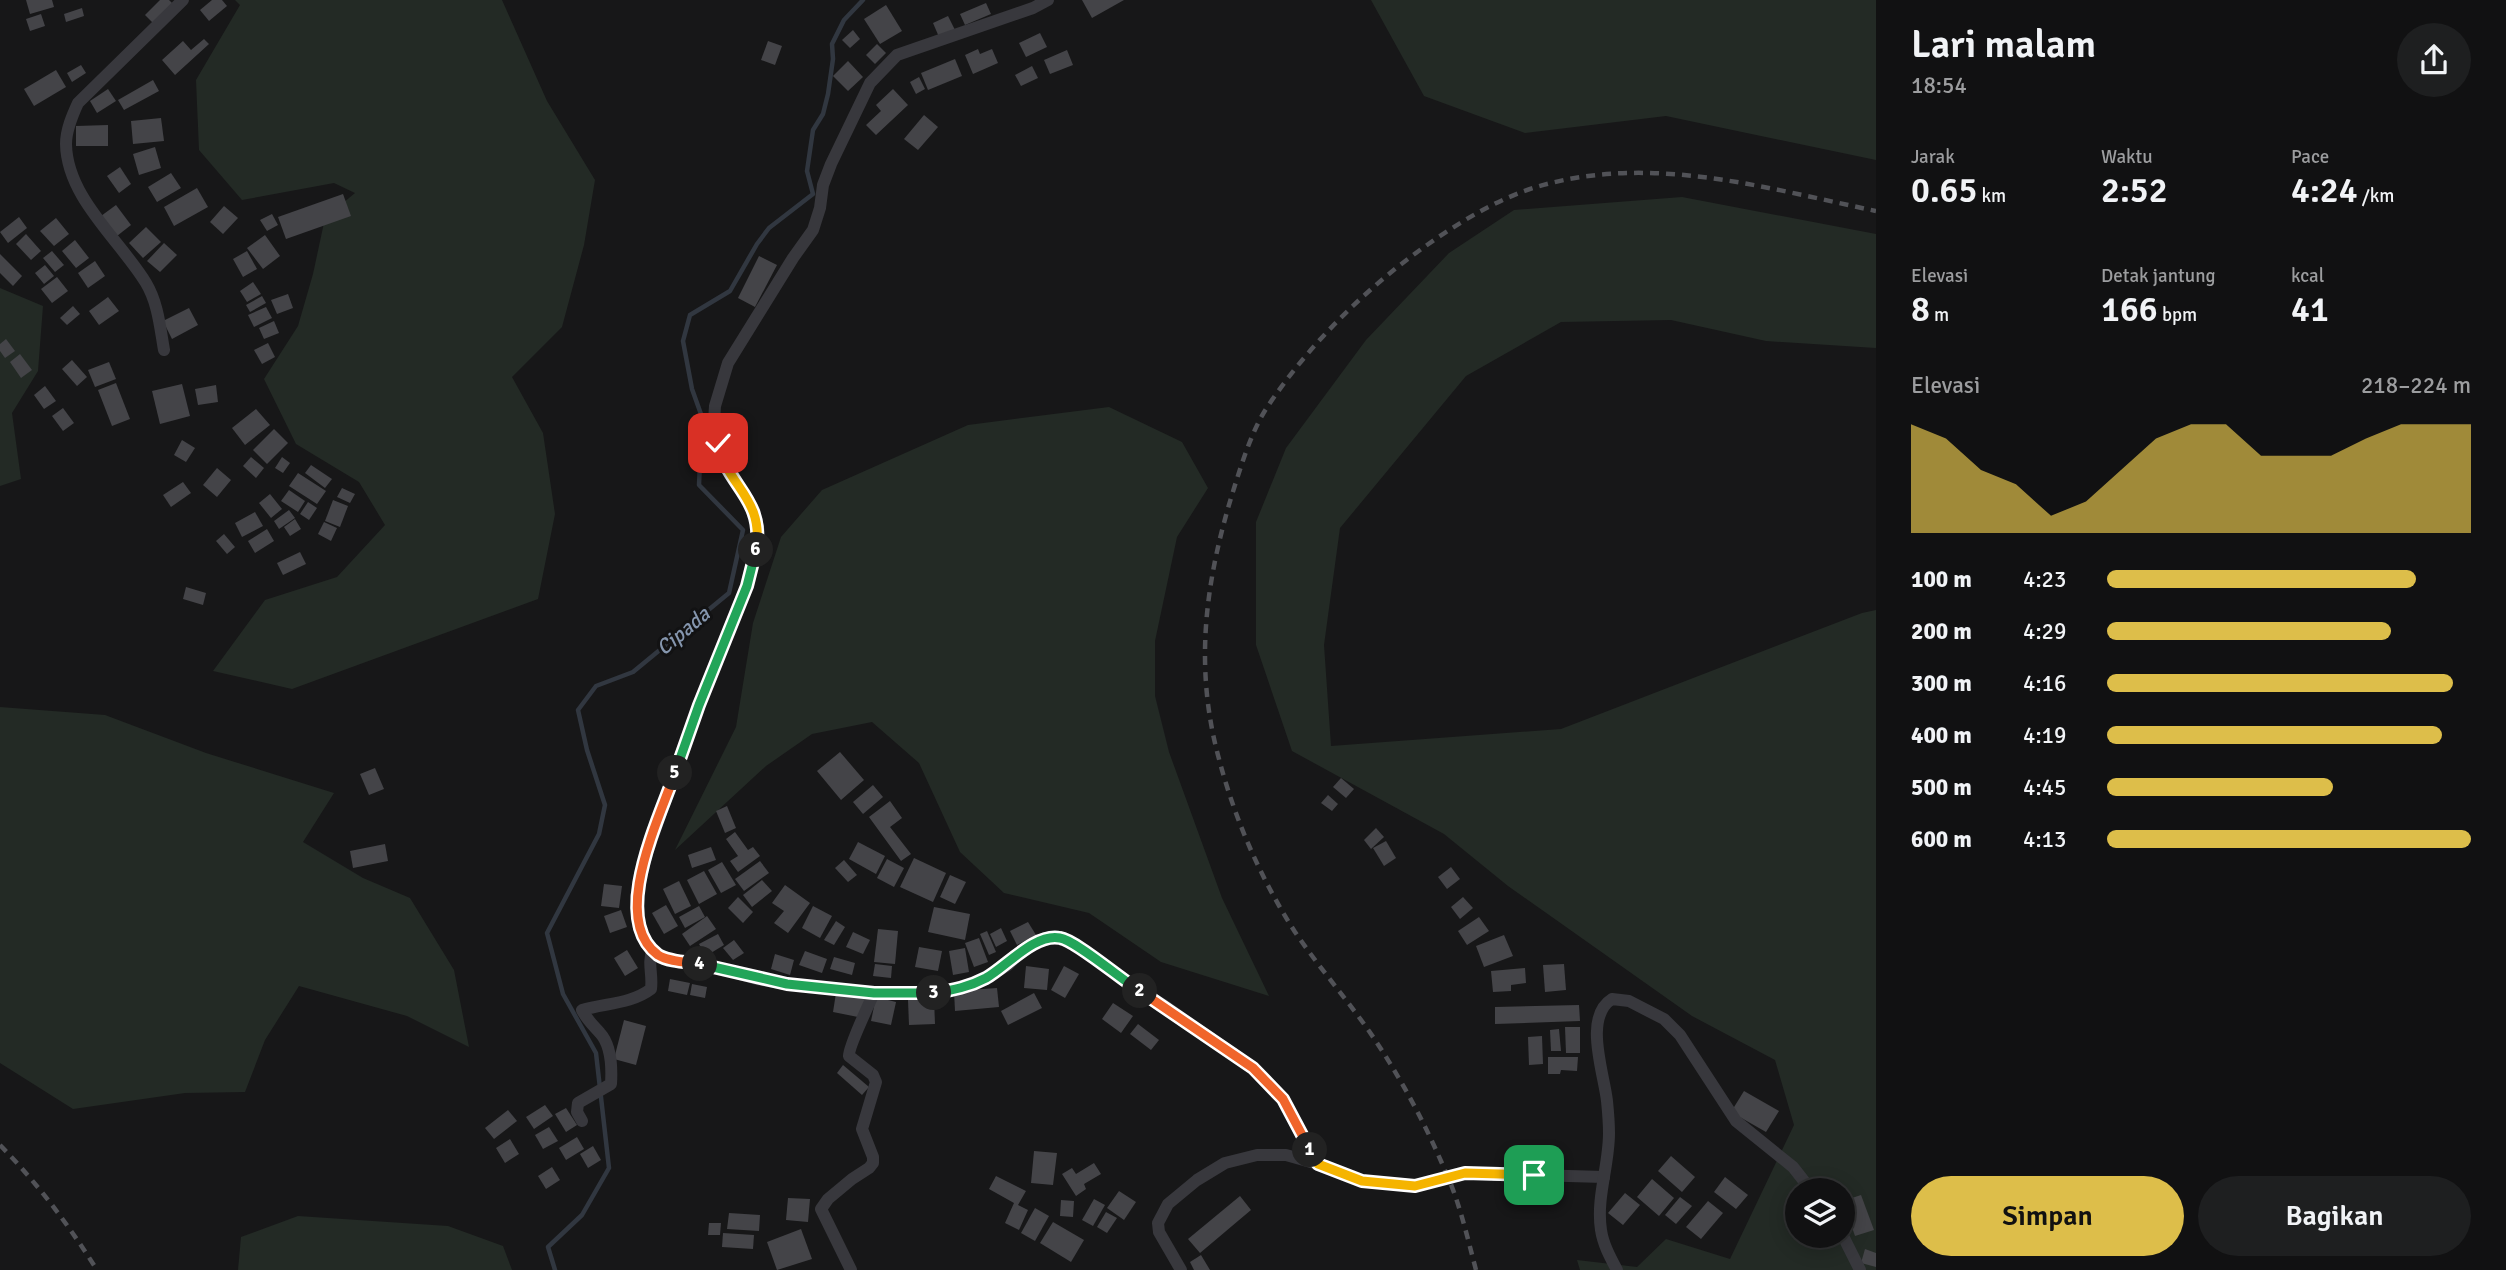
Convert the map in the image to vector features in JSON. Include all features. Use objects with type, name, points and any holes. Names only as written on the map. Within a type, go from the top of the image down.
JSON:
[{"type":"street","points":[[164,350],[157,309],[147,284],[88,204],[75,179],[66,144],[70,122],[78,103],[183,0]]},
{"type":"street","points":[[1048,0],[1033,8],[897,55],[870,83],[831,164],[823,185],[813,230],[728,363],[714,412],[720,455],[754,510],[759,532],[747,586],[699,705],[647,853],[636,897],[638,925],[658,955],[672,960],[709,965],[757,979],[874,993],[925,994],[962,989],[1008,965],[1024,949],[1045,938],[1060,937],[1075,944],[1121,979],[1162,1004],[1253,1068],[1283,1099],[1318,1164]]},
{"type":"street","points":[[582,1121],[577,1112],[578,1103],[610,1084],[611,1074],[607,1043],[588,1023],[582,1010],[621,1003],[641,996],[651,989],[649,960],[653,949]]},
{"type":"street","points":[[851,1270],[821,1209],[828,1199],[873,1163],[862,1129],[877,1082],[873,1075],[849,1056],[848,1050],[874,993]]},
{"type":"street","points":[[1617,1270],[1601,1232],[1599,1212],[1609,1134],[1606,1099],[1598,1059],[1597,1028],[1602,1007],[1612,999],[1629,1001],[1664,1019],[1680,1035],[1736,1121],[1793,1167],[1802,1178]]},
{"type":"street","points":[[1181,1270],[1162,1240],[1158,1223],[1168,1204],[1197,1180],[1225,1163],[1257,1155],[1286,1155],[1362,1181],[1415,1186],[1465,1173],[1604,1177]]},
{"type":"street","points":[[1849,1248],[1860,1270]]},
{"type":"shaded area","points":[[235,0],[502,0],[547,101],[595,180],[584,245],[562,327],[512,377],[543,433],[555,514],[538,599],[292,689],[213,671],[265,600],[337,577],[385,525],[359,482],[296,444],[264,379],[298,326],[325,218],[355,193],[334,183],[242,200],[199,150],[196,80],[240,5]]},
{"type":"shaded area","points":[[1371,0],[1876,0],[1876,160],[1666,116],[1525,133],[1424,96]]},
{"type":"shaded area","points":[[1682,197],[1876,234],[1876,348],[1766,341],[1671,320],[1561,322],[1466,376],[1340,528],[1324,645],[1331,746],[1561,729],[1862,613],[1876,610],[1876,1270],[1580,1270],[1577,1260],[1637,1267],[1666,1239],[1730,1259],[1794,1125],[1775,1060],[1692,1016],[1508,886],[1444,834],[1292,751],[1256,645],[1256,522],[1286,448],[1366,340],[1449,253],[1514,210]]},
{"type":"shaded area","points":[[0,288],[43,306],[38,371],[12,413],[21,479],[0,486]]},
{"type":"shaded area","points":[[1109,407],[1182,442],[1208,488],[1177,537],[1155,641],[1155,696],[1169,752],[1222,898],[1269,996],[1161,962],[1089,913],[1004,893],[960,852],[919,763],[872,722],[812,734],[766,766],[675,850],[736,727],[753,623],[781,537],[822,490],[968,425]]},
{"type":"shaded area","points":[[0,707],[105,715],[206,753],[334,793],[303,842],[363,878],[410,898],[454,970],[469,1047],[407,1016],[299,986],[265,1040],[245,1092],[185,1093],[73,1109],[0,1063]]},
{"type":"shaded area","points":[[298,1216],[448,1226],[503,1246],[512,1270],[238,1270],[241,1237]]},
{"type":"building","points":[[26,0],[52,0],[54,7],[30,14]]},
{"type":"building","points":[[160,0],[169,0],[173,4],[153,23],[145,15]]},
{"type":"building","points":[[212,0],[222,0],[227,6],[209,21],[200,10]]},
{"type":"building","points":[[1082,0],[1124,0],[1092,18]]},
{"type":"building","points":[[986,3],[991,14],[965,25],[960,14]]},
{"type":"building","points":[[886,5],[902,31],[880,44],[864,19]]},
{"type":"building","points":[[82,8],[84,16],[66,22],[64,14]]},
{"type":"building","points":[[41,14],[45,26],[30,31],[26,19]]},
{"type":"building","points":[[948,16],[955,30],[939,37],[933,23]]},
{"type":"building","points":[[853,30],[860,39],[850,48],[842,40]]},
{"type":"building","points":[[1040,33],[1047,47],[1026,57],[1019,43]]},
{"type":"building","points":[[204,39],[209,44],[175,75],[162,60],[183,41],[191,50]]},
{"type":"building","points":[[768,41],[782,46],[775,65],[761,60]]},
{"type":"building","points":[[877,44],[886,53],[875,64],[866,55]]},
{"type":"building","points":[[978,49],[980,54],[992,49],[998,63],[973,74],[965,55]]},
{"type":"building","points":[[1067,50],[1073,65],[1050,74],[1044,60]]},
{"type":"building","points":[[955,59],[962,76],[928,90],[921,73]]},
{"type":"building","points":[[848,61],[863,77],[848,91],[833,76]]},
{"type":"building","points":[[81,65],[86,73],[72,82],[67,73]]},
{"type":"building","points":[[1032,66],[1038,78],[1021,86],[1015,75]]},
{"type":"building","points":[[56,70],[66,87],[34,106],[24,89]]},
{"type":"building","points":[[919,77],[925,89],[916,94],[910,82]]},
{"type":"building","points":[[153,80],[159,91],[124,110],[118,100]]},
{"type":"building","points":[[108,89],[116,101],[97,113],[90,101]]},
{"type":"building","points":[[893,89],[908,105],[876,135],[866,125],[881,111],[876,105]]},
{"type":"building","points":[[924,115],[938,127],[918,150],[904,139]]},
{"type":"building","points":[[161,118],[164,141],[133,144],[131,121]]},
{"type":"building","points":[[108,125],[108,146],[76,146],[76,126]]},
{"type":"building","points":[[155,147],[161,168],[139,175],[133,154]]},
{"type":"building","points":[[120,167],[131,184],[119,193],[107,176]]},
{"type":"building","points":[[171,173],[181,188],[157,202],[148,187]]},
{"type":"building","points":[[197,188],[208,207],[174,226],[164,207]]},
{"type":"building","points":[[343,194],[351,216],[286,239],[278,217]]},
{"type":"building","points":[[116,205],[131,225],[117,236],[101,216]]},
{"type":"building","points":[[224,206],[238,218],[223,234],[210,222]]},
{"type":"building","points":[[272,214],[278,225],[267,231],[260,220]]},
{"type":"building","points":[[19,217],[27,228],[8,243],[0,232]]},
{"type":"building","points":[[56,218],[69,234],[54,246],[40,231]]},
{"type":"building","points":[[146,227],[161,242],[143,258],[129,243]]},
{"type":"building","points":[[26,234],[41,251],[31,260],[16,244]]},
{"type":"building","points":[[265,235],[280,256],[263,269],[247,248]]},
{"type":"building","points":[[75,240],[89,258],[76,268],[62,251]]},
{"type":"building","points":[[164,243],[177,255],[160,272],[147,261]]},
{"type":"building","points":[[52,251],[64,265],[55,272],[43,258]]},
{"type":"building","points":[[247,251],[257,269],[243,277],[233,259]]},
{"type":"building","points":[[0,254],[22,276],[13,286],[0,273]]},
{"type":"building","points":[[759,256],[777,265],[755,307],[738,298]]},
{"type":"building","points":[[95,261],[105,276],[88,288],[78,273]]},
{"type":"building","points":[[45,265],[54,276],[44,284],[35,273]]},
{"type":"building","points":[[57,277],[68,291],[52,303],[41,289]]},
{"type":"building","points":[[253,282],[261,294],[247,302],[240,291]]},
{"type":"building","points":[[288,294],[293,308],[277,314],[271,300]]},
{"type":"building","points":[[262,296],[266,303],[250,312],[246,305]]},
{"type":"building","points":[[108,297],[119,311],[99,325],[89,311]]},
{"type":"building","points":[[73,306],[80,314],[67,325],[60,318]]},
{"type":"building","points":[[266,307],[272,318],[254,327],[248,315]]},
{"type":"building","points":[[189,308],[198,325],[172,339],[163,321]]},
{"type":"building","points":[[274,321],[279,333],[264,339],[259,328]]},
{"type":"building","points":[[6,339],[15,351],[5,358],[0,351],[0,344]]},
{"type":"building","points":[[268,343],[275,357],[262,364],[254,350]]},
{"type":"building","points":[[20,354],[32,370],[21,378],[10,362]]},
{"type":"building","points":[[72,360],[87,377],[77,386],[62,369]]},
{"type":"building","points":[[109,362],[116,379],[95,387],[88,370]]},
{"type":"building","points":[[116,383],[130,419],[112,426],[98,390]]},
{"type":"building","points":[[182,384],[190,416],[160,424],[152,391]]},
{"type":"building","points":[[216,385],[218,402],[198,405],[195,389]]},
{"type":"building","points":[[45,386],[56,401],[44,409],[34,395]]},
{"type":"building","points":[[63,408],[74,423],[63,431],[52,416]]},
{"type":"building","points":[[256,409],[270,425],[245,445],[232,428]]},
{"type":"building","points":[[274,429],[288,443],[267,464],[253,450]]},
{"type":"building","points":[[182,440],[195,448],[186,462],[174,455]]},
{"type":"building","points":[[251,457],[264,468],[256,478],[243,466]]},
{"type":"building","points":[[282,457],[290,463],[283,473],[275,468]]},
{"type":"building","points":[[311,465],[332,479],[325,488],[305,473]]},
{"type":"building","points":[[217,468],[231,480],[217,497],[203,485]]},
{"type":"building","points":[[298,473],[326,491],[317,504],[289,486]]},
{"type":"building","points":[[183,482],[191,493],[171,507],[163,495]]},
{"type":"building","points":[[342,488],[355,494],[350,503],[337,497]]},
{"type":"building","points":[[289,490],[305,501],[298,512],[281,501]]},
{"type":"building","points":[[270,494],[282,509],[271,518],[259,503]]},
{"type":"building","points":[[333,500],[348,506],[340,527],[325,521]]},
{"type":"building","points":[[308,502],[317,508],[309,520],[300,514]]},
{"type":"building","points":[[289,510],[295,518],[279,529],[274,521]]},
{"type":"building","points":[[255,512],[263,526],[242,537],[235,523]]},
{"type":"building","points":[[295,519],[301,529],[290,536],[284,527]]},
{"type":"building","points":[[324,522],[337,528],[331,541],[318,534]]},
{"type":"building","points":[[267,529],[274,541],[255,553],[248,541]]},
{"type":"building","points":[[224,534],[235,547],[227,554],[216,541]]},
{"type":"building","points":[[300,552],[306,564],[283,575],[277,563]]},
{"type":"building","points":[[186,587],[206,593],[203,605],[183,599]]},
{"type":"building","points":[[840,752],[864,780],[841,800],[817,771]]},
{"type":"building","points":[[375,768],[384,789],[369,795],[360,774]]},
{"type":"building","points":[[1341,778],[1354,789],[1346,798],[1333,787]]},
{"type":"building","points":[[873,785],[883,797],[863,814],[853,802]]},
{"type":"building","points":[[1328,795],[1338,804],[1332,811],[1321,803]]},
{"type":"building","points":[[890,801],[902,818],[890,827],[911,854],[901,861],[869,817]]},
{"type":"building","points":[[727,806],[736,828],[725,833],[716,811]]},
{"type":"building","points":[[1376,828],[1384,837],[1371,849],[1364,840]]},
{"type":"building","points":[[735,832],[748,850],[753,847],[760,856],[738,872],[730,861],[738,856],[726,839]]},
{"type":"building","points":[[1386,841],[1396,858],[1384,866],[1373,848]]},
{"type":"building","points":[[858,842],[885,856],[876,874],[849,859]]},
{"type":"building","points":[[385,844],[388,861],[353,868],[350,851]]},
{"type":"building","points":[[711,847],[716,860],[692,868],[688,855]]},
{"type":"building","points":[[914,858],[946,873],[933,902],[900,887]]},
{"type":"building","points":[[887,859],[904,868],[894,887],[877,878]]},
{"type":"building","points":[[844,860],[857,875],[848,882],[835,868]]},
{"type":"building","points":[[760,861],[769,873],[744,891],[735,879]]},
{"type":"building","points":[[722,862],[736,885],[721,893],[708,870]]},
{"type":"building","points":[[1451,867],[1460,879],[1447,889],[1438,877]]},
{"type":"building","points":[[704,871],[717,894],[699,904],[687,880]]},
{"type":"building","points":[[950,875],[966,882],[955,904],[940,897]]},
{"type":"building","points":[[762,880],[772,891],[752,907],[743,895]]},
{"type":"building","points":[[679,881],[691,906],[675,914],[663,889]]},
{"type":"building","points":[[604,884],[622,886],[619,908],[601,906]]},
{"type":"building","points":[[785,885],[810,903],[788,933],[774,923],[784,911],[772,903]]},
{"type":"building","points":[[738,897],[753,912],[743,923],[728,908]]},
{"type":"building","points":[[1463,897],[1473,908],[1460,919],[1451,907]]},
{"type":"building","points":[[666,905],[678,926],[664,934],[652,913]]},
{"type":"building","points":[[699,906],[705,917],[685,928],[679,917]]},
{"type":"building","points":[[813,906],[832,916],[820,938],[802,928]]},
{"type":"building","points":[[934,907],[970,914],[965,940],[928,932]]},
{"type":"building","points":[[621,910],[627,927],[610,933],[604,916]]},
{"type":"building","points":[[707,916],[716,929],[690,946],[682,934]]},
{"type":"building","points":[[1479,917],[1489,931],[1467,945],[1458,931]]},
{"type":"building","points":[[836,921],[845,927],[834,945],[824,940]]},
{"type":"building","points":[[1028,922],[1036,935],[1017,945],[1010,931]]},
{"type":"building","points":[[1001,928],[1007,941],[996,947],[990,934]]},
{"type":"building","points":[[878,929],[898,931],[895,964],[874,962]]},
{"type":"building","points":[[987,931],[996,952],[989,955],[980,934]]},
{"type":"building","points":[[853,932],[870,940],[863,954],[846,947]]},
{"type":"building","points":[[718,934],[724,945],[706,956],[699,944]]},
{"type":"building","points":[[1504,935],[1513,956],[1484,967],[1476,946]]},
{"type":"building","points":[[979,938],[988,962],[974,967],[965,943]]},
{"type":"building","points":[[734,940],[744,953],[733,960],[723,948]]},
{"type":"building","points":[[919,947],[942,951],[938,971],[915,967]]},
{"type":"building","points":[[965,948],[969,972],[953,975],[949,951]]},
{"type":"building","points":[[627,950],[638,968],[625,976],[614,958]]},
{"type":"building","points":[[805,951],[827,959],[822,973],[799,965]]},
{"type":"building","points":[[775,954],[794,960],[790,975],[771,969]]},
{"type":"building","points":[[834,957],[855,963],[852,975],[830,969]]},
{"type":"building","points":[[875,964],[892,966],[891,978],[873,976]]},
{"type":"building","points":[[1564,964],[1566,990],[1545,992],[1543,965]]},
{"type":"building","points":[[1026,966],[1049,969],[1047,990],[1024,988]]},
{"type":"building","points":[[1064,966],[1079,974],[1065,998],[1051,990]]},
{"type":"building","points":[[1525,968],[1526,983],[1511,985],[1511,991],[1493,992],[1491,971]]},
{"type":"building","points":[[670,979],[690,983],[687,995],[668,991]]},
{"type":"building","points":[[692,984],[707,987],[705,998],[690,995]]},
{"type":"building","points":[[997,988],[999,1007],[955,1011],[954,991]]},
{"type":"building","points":[[836,993],[866,998],[863,1018],[833,1012]]},
{"type":"building","points":[[1034,993],[1042,1008],[1008,1025],[1001,1011]]},
{"type":"building","points":[[876,997],[896,1002],[891,1025],[871,1021]]},
{"type":"building","points":[[934,999],[935,1024],[909,1025],[908,1000]]},
{"type":"building","points":[[1113,1003],[1133,1016],[1121,1033],[1102,1019]]},
{"type":"building","points":[[1579,1005],[1580,1021],[1495,1024],[1495,1007]]},
{"type":"building","points":[[624,1020],[646,1026],[636,1065],[614,1059]]},
{"type":"building","points":[[1138,1024],[1159,1040],[1151,1050],[1130,1034]]},
{"type":"building","points":[[1565,1027],[1580,1027],[1580,1053],[1566,1053]]},
{"type":"building","points":[[1559,1029],[1561,1051],[1551,1051],[1550,1030]]},
{"type":"building","points":[[1542,1036],[1543,1064],[1529,1065],[1528,1037]]},
{"type":"building","points":[[1548,1057],[1578,1057],[1577,1071],[1561,1070],[1560,1074],[1548,1074]]},
{"type":"building","points":[[843,1065],[869,1087],[862,1095],[837,1073]]},
{"type":"building","points":[[1744,1091],[1779,1111],[1766,1132],[1731,1112]]},
{"type":"building","points":[[545,1105],[553,1116],[534,1129],[526,1117]]},
{"type":"building","points":[[566,1108],[577,1125],[566,1132],[555,1114]]},
{"type":"building","points":[[508,1110],[517,1121],[494,1139],[485,1128]]},
{"type":"building","points":[[549,1127],[558,1141],[543,1149],[535,1135]]},
{"type":"building","points":[[577,1137],[584,1149],[566,1160],[559,1148]]},
{"type":"building","points":[[510,1139],[519,1154],[505,1163],[496,1148]]},
{"type":"building","points":[[593,1146],[601,1160],[588,1168],[580,1154]]},
{"type":"building","points":[[1034,1151],[1057,1153],[1053,1185],[1031,1183]]},
{"type":"building","points":[[1671,1156],[1695,1177],[1682,1192],[1658,1171]]},
{"type":"building","points":[[1094,1163],[1101,1174],[1084,1184],[1086,1189],[1076,1196],[1062,1174],[1072,1168],[1076,1174]]},
{"type":"building","points":[[552,1167],[560,1180],[546,1189],[538,1176]]},
{"type":"building","points":[[996,1176],[1026,1191],[1018,1205],[1028,1210],[1019,1230],[1005,1223],[1014,1203],[989,1189]]},
{"type":"building","points":[[1725,1177],[1748,1195],[1736,1209],[1714,1192]]},
{"type":"building","points":[[1652,1179],[1674,1198],[1659,1216],[1637,1197]]},
{"type":"building","points":[[1119,1191],[1136,1202],[1124,1220],[1107,1208]]},
{"type":"building","points":[[1625,1193],[1640,1205],[1623,1225],[1608,1213]]},
{"type":"building","points":[[1861,1195],[1874,1230],[1855,1236],[1855,1197]]},
{"type":"building","points":[[1240,1196],[1251,1210],[1200,1253],[1188,1239]]},
{"type":"building","points":[[1680,1197],[1692,1206],[1676,1224],[1665,1215]]},
{"type":"building","points":[[788,1198],[810,1199],[808,1222],[786,1220]]},
{"type":"building","points":[[1094,1199],[1105,1205],[1093,1226],[1082,1220]]},
{"type":"building","points":[[1061,1200],[1074,1201],[1073,1217],[1060,1216]]},
{"type":"building","points":[[1708,1201],[1723,1213],[1701,1239],[1686,1227]]},
{"type":"building","points":[[1035,1208],[1049,1216],[1035,1241],[1021,1233]]},
{"type":"building","points":[[1106,1212],[1117,1218],[1107,1233],[1097,1227]]},
{"type":"building","points":[[729,1213],[760,1215],[759,1231],[727,1229]]},
{"type":"building","points":[[1053,1222],[1084,1240],[1071,1262],[1040,1243]]},
{"type":"building","points":[[709,1223],[721,1223],[720,1235],[708,1235]]},
{"type":"building","points":[[801,1229],[812,1259],[777,1270],[767,1242]]},
{"type":"building","points":[[723,1233],[754,1235],[753,1249],[722,1247]]},
{"type":"building","points":[[1865,1249],[1876,1253],[1876,1267],[1861,1263]]},
{"type":"building","points":[[1201,1255],[1210,1270],[1194,1270],[1190,1262]]},
{"type":"waterway","name":"Cipada","points":[[555,1270],[548,1247],[582,1215],[609,1168],[596,1053],[563,994],[547,933],[599,834],[605,805],[587,750],[578,710],[596,686],[633,672],[729,593],[743,530],[699,485],[702,417],[692,389],[683,341],[690,315],[730,291],[769,228],[813,194],[807,171],[813,130],[823,114],[828,94],[833,59],[832,44],[844,20],[863,0]]},
{"type":"railway","points":[[1476,1270],[1454,1193],[1419,1115],[1369,1031],[1304,945],[1283,912],[1260,870],[1225,782],[1211,724],[1206,689],[1206,621],[1210,587],[1225,519],[1248,446],[1266,409],[1282,386],[1317,343],[1356,303],[1398,266],[1435,240],[1466,219],[1516,194],[1551,183],[1592,176],[1674,174],[1755,185],[1876,211]]},
{"type":"railway","points":[[0,1145],[52,1205],[97,1270]]},
{"type":"route","points":[[718,443],[720,455],[754,510],[759,532],[747,586],[699,705],[647,853],[636,897],[638,925],[646,941],[658,955],[787,984],[874,993],[925,994],[962,989],[1008,965],[1024,949],[1045,938],[1060,937],[1075,944],[1121,979],[1162,1004],[1253,1068],[1283,1099],[1318,1164],[1362,1181],[1415,1186],[1465,1173],[1534,1175]]}]
